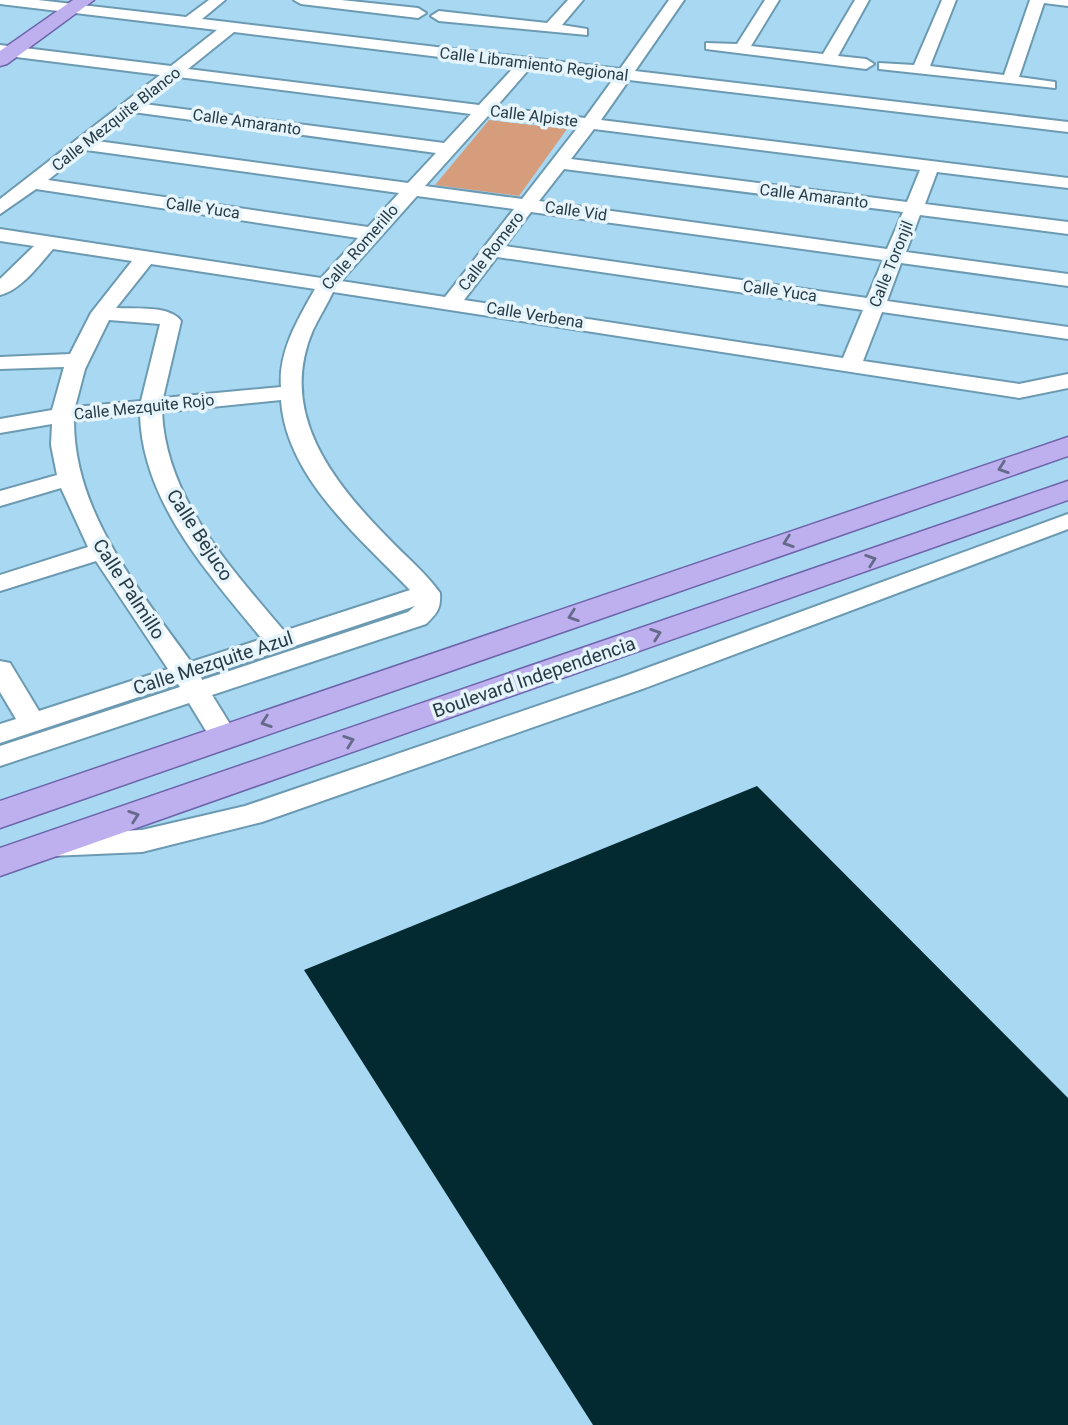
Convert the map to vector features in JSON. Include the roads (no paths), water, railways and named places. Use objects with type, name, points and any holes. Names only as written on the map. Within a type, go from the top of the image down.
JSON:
[{"type":"main road","points":[[3,50],[68,4]]},
{"type":"main road","points":[[0,815],[1068,446]]},
{"type":"main road","name":"Boulevard Independencia","points":[[0,862],[1068,490]]},
{"type":"street","name":"Calle Libramiento Regional","points":[[0,0],[68,4],[626,69],[1068,127]]},
{"type":"street","name":"Calle Libramiento Regional","points":[[97,0],[195,18],[230,28],[526,63],[626,69],[1068,114]]},
{"type":"street","points":[[195,18],[218,0]]},
{"type":"street","points":[[310,0],[397,5],[418,13]]},
{"type":"street","points":[[468,19],[488,0]]},
{"type":"street","points":[[551,28],[576,0]]},
{"type":"street","name":"Calle Romero","points":[[452,302],[590,123],[677,0]]},
{"type":"street","points":[[741,50],[772,0]]},
{"type":"street","points":[[828,60],[862,0]]},
{"type":"street","points":[[920,70],[949,0]]},
{"type":"street","points":[[1010,80],[1037,0]]},
{"type":"street","points":[[1049,0],[1068,2]]},
{"type":"street","points":[[439,16],[582,33]]},
{"type":"street","name":"Calle Mezquite Blanco","points":[[0,208],[230,28]]},
{"type":"street","points":[[712,47],[866,64]]},
{"type":"street","name":"Calle Alpiste","points":[[3,50],[1068,183]]},
{"type":"street","name":"Calle Romerillo","points":[[427,593],[326,484],[301,442],[294,425],[288,393],[295,346],[312,306],[328,283],[526,63]]},
{"type":"street","points":[[885,66],[1049,85]]},
{"type":"street","name":"Calle Amaranto","points":[[131,107],[447,149]]},
{"type":"street","name":"Calle Vid","points":[[83,144],[1068,280]]},
{"type":"street","name":"Calle Amaranto","points":[[560,163],[1068,229]]},
{"type":"street","name":"Calle Toronjil","points":[[851,364],[931,165]]},
{"type":"street","name":"Calle Yuca","points":[[34,183],[373,234]]},
{"type":"street","name":"Calle Verbena","points":[[0,235],[328,283],[1019,391],[1068,381]]},
{"type":"street","points":[[0,289],[20,273],[48,242]]},
{"type":"street","name":"Calle Yuca","points":[[492,250],[1068,333]]},
{"type":"street","name":"Calle Palmillo","points":[[147,256],[101,313],[78,360],[62,415],[65,454],[71,478],[100,551],[224,737]]},
{"type":"street","name":"Calle Bejuco","points":[[101,313],[154,316],[171,321],[150,406],[155,454],[181,511],[233,586],[279,642]]},
{"type":"street","points":[[0,363],[78,360]]},
{"type":"street","name":"Calle Mezquite Rojo","points":[[0,426],[62,415],[288,393]]},
{"type":"street","points":[[0,499],[71,478]]},
{"type":"street","points":[[50,845],[142,841],[251,815],[635,682],[1068,521]]},
{"type":"street","points":[[0,583],[100,551]]},
{"type":"street","points":[[0,756],[189,681],[416,618],[428,607],[427,593]]},
{"type":"street","name":"Calle Mezquite Azul","points":[[0,734],[189,681],[279,642],[427,593]]},
{"type":"street","points":[[0,669],[32,723]]}]
